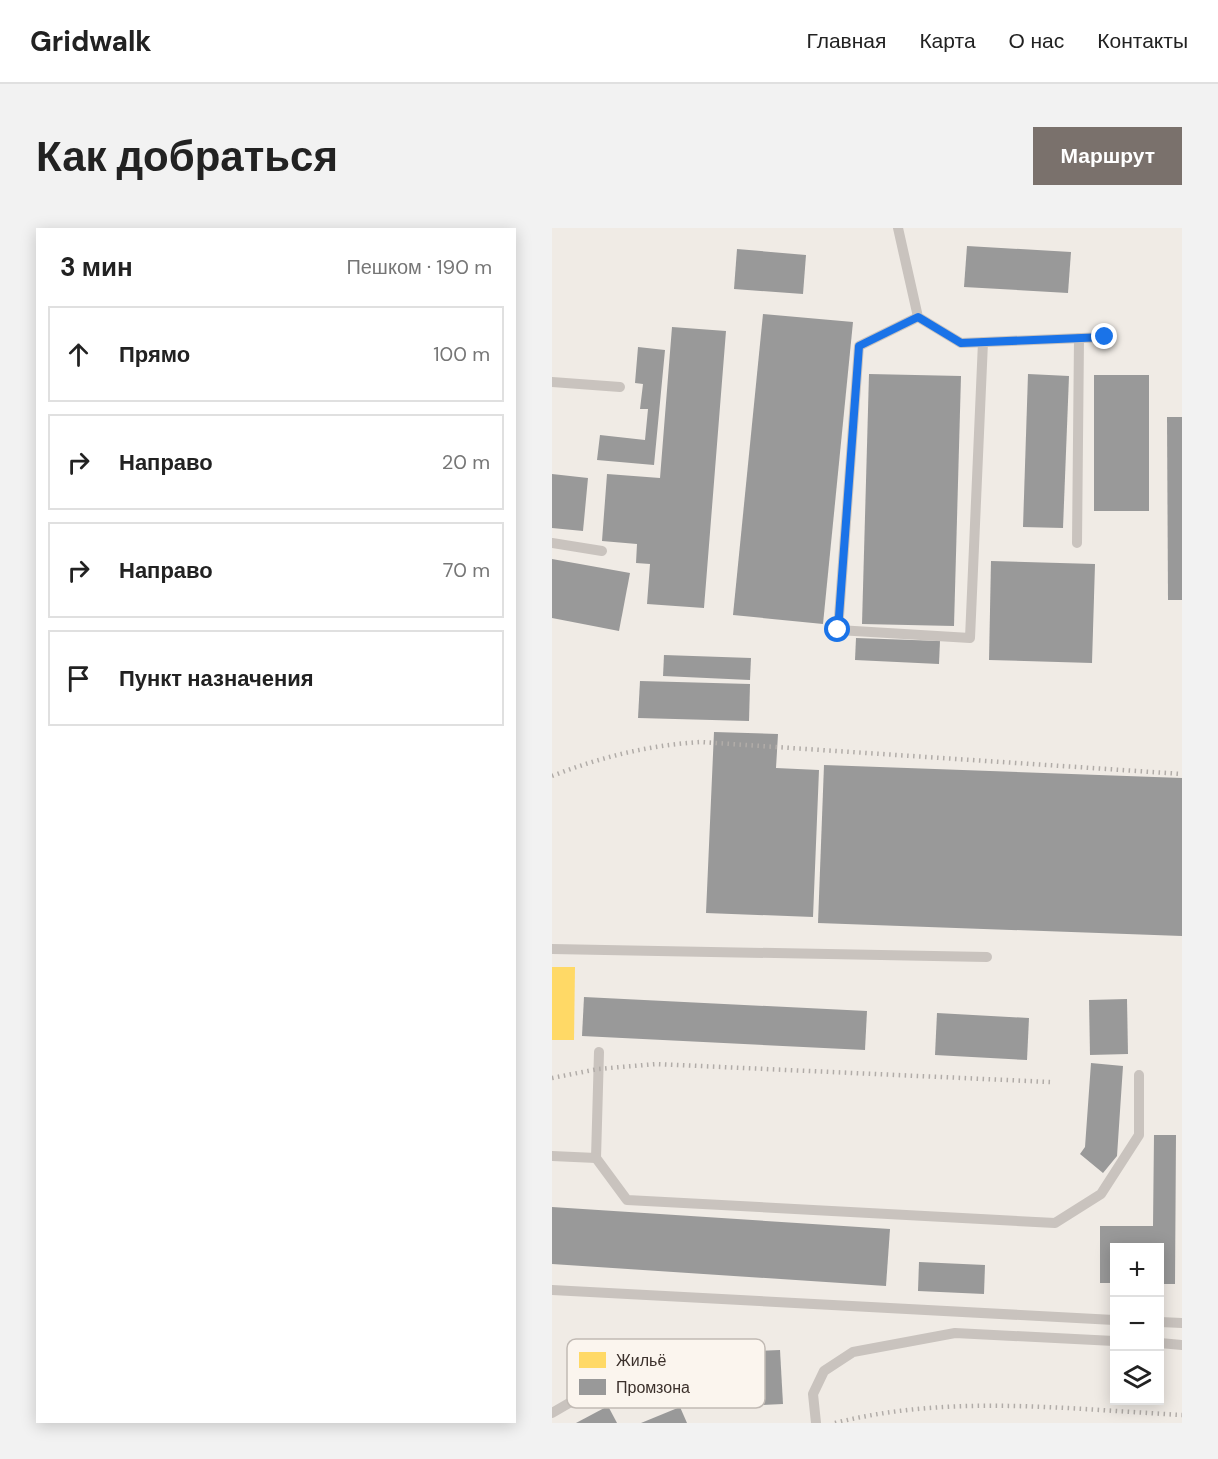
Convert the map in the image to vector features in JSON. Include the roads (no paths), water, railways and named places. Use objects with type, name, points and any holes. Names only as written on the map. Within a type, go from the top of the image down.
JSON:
[{"type":"lane","points":[[898,228],[918,317],[961,343],[1105,337]]},
{"type":"lane","points":[[918,317],[859,346],[838,630],[970,638],[983,342]]},
{"type":"lane","points":[[1077,543],[1079,338]]},
{"type":"lane","points":[[552,382],[620,387]]},
{"type":"lane","points":[[552,543],[602,551]]},
{"type":"lane","points":[[552,949],[987,957]]},
{"type":"lane","points":[[599,1052],[596,1158],[627,1200],[1055,1223],[1101,1194],[1139,1135],[1139,1075]]},
{"type":"lane","points":[[552,1156],[596,1158]]},
{"type":"lane","points":[[552,1290],[1110,1320]]},
{"type":"lane","points":[[1164,1322],[1182,1323]]},
{"type":"lane","points":[[816,1423],[813,1394],[824,1371],[853,1352],[955,1333],[1110,1341]]},
{"type":"lane","points":[[1164,1344],[1182,1345]]},
{"type":"lane","points":[[552,1413],[567,1404]]},
{"type":"railway","points":[[552,776],[625,753],[701,742],[1182,774]]},
{"type":"railway","points":[[552,1078],[598,1069],[656,1064],[1050,1082]]},
{"type":"railway","points":[[835,1423],[878,1414],[964,1406],[1051,1407],[1182,1415]]}]
